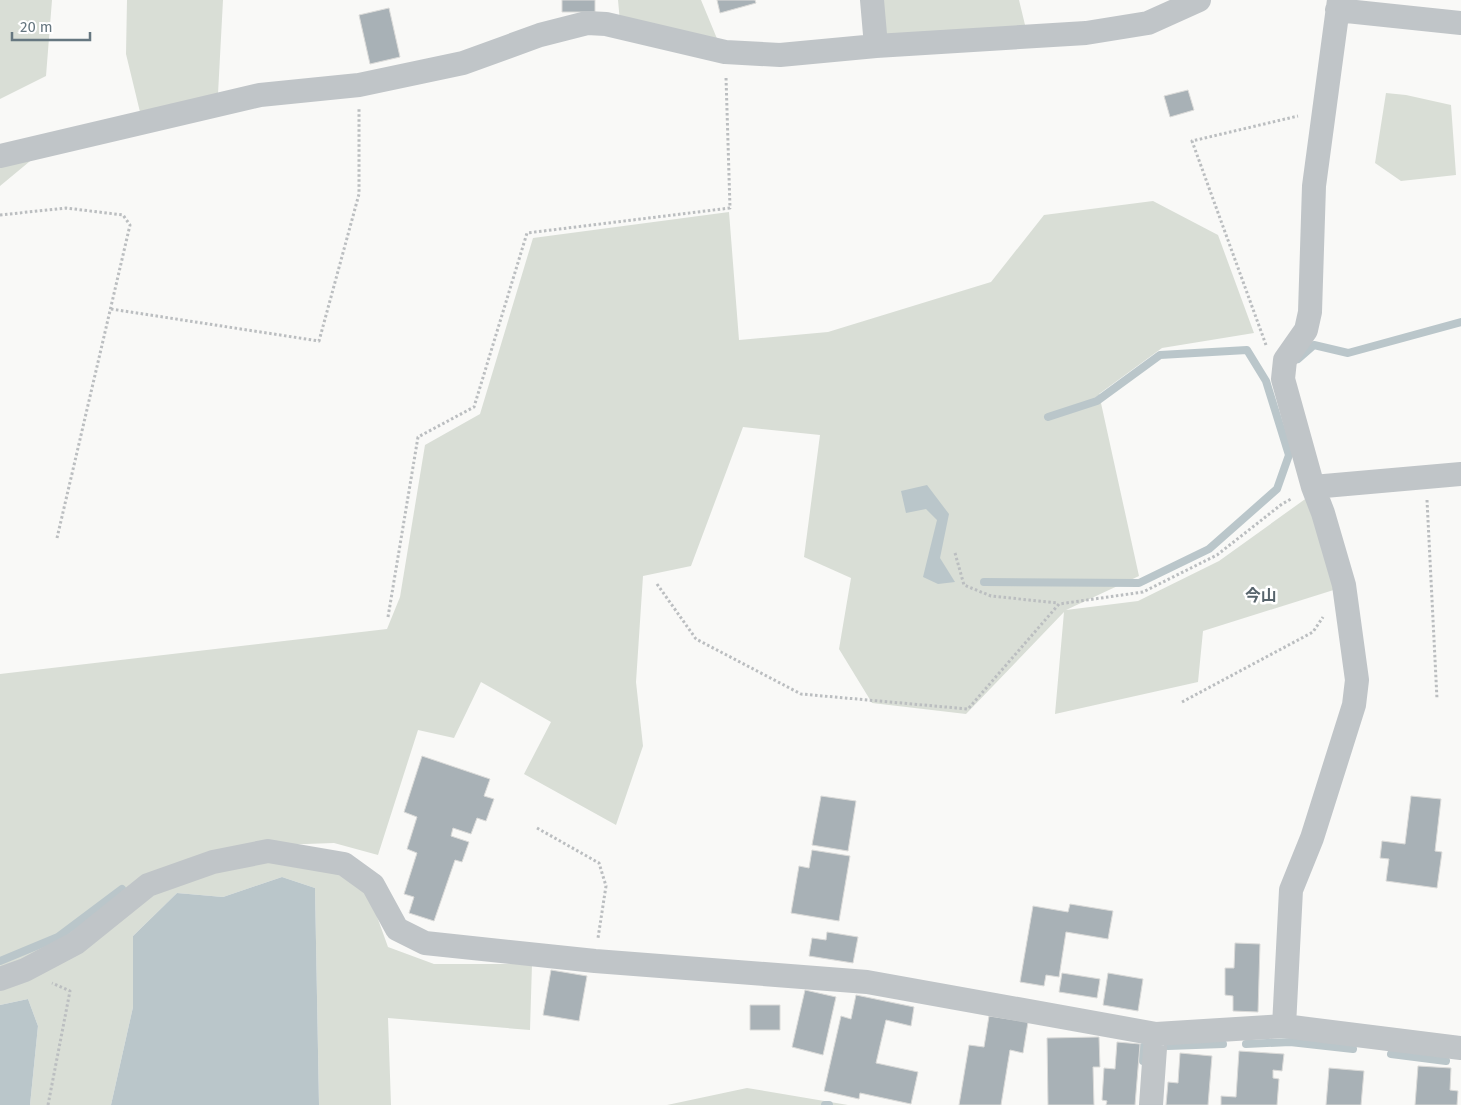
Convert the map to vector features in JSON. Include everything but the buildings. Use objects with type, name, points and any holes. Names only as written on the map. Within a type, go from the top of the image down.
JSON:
[{"type":"street","points":[[872,0],[876,46]]},
{"type":"street","points":[[0,156],[260,95],[359,85],[463,63],[540,35],[587,23],[606,24],[725,52],[780,55],[876,46],[1086,33],[1148,23],[1200,0]]},
{"type":"street","points":[[1284,1026],[1291,890],[1312,838],[1354,705],[1356,680],[1344,584],[1323,514],[1312,487],[1283,378],[1285,360],[1306,330],[1310,312],[1314,186],[1338,5],[1461,23]]},
{"type":"street","points":[[1312,487],[1461,474]]},
{"type":"street","points":[[0,979],[25,970],[76,942],[148,885],[213,862],[268,851],[344,864],[374,885],[397,929],[425,943],[595,961],[867,982],[1156,1034],[1284,1026],[1461,1048]]},
{"type":"street","points":[[1151,1105],[1156,1034]]},
{"type":"path","points":[[388,617],[418,436],[474,407],[527,233],[730,208],[725,52]]},
{"type":"path","points":[[111,309],[319,341],[360,194],[359,85]]},
{"type":"path","points":[[1285,360],[1271,357],[1192,140],[1324,110]]},
{"type":"path","points":[[0,215],[66,208],[123,215],[130,225],[57,538]]},
{"type":"path","points":[[1426,478],[1437,699]]},
{"type":"path","points":[[955,553],[964,585],[991,596],[1059,604],[1143,592],[1217,555],[1282,504],[1312,487]]},
{"type":"path","points":[[657,584],[696,639],[801,694],[968,709],[1059,604]]},
{"type":"path","points":[[1182,702],[1313,632],[1324,616]]},
{"type":"path","points":[[537,828],[599,863],[606,886],[595,961]]},
{"type":"path","points":[[25,970],[70,991],[48,1105]]},
{"type":"shaded area","points":[[0,0],[52,0],[46,76],[0,99]]},
{"type":"shaded area","points":[[127,0],[223,0],[218,94],[140,112],[126,54]]},
{"type":"shaded area","points":[[618,0],[701,0],[718,41],[620,22]]},
{"type":"shaded area","points":[[879,0],[1019,0],[1026,29],[882,36]]},
{"type":"shaded area","points":[[1386,93],[1406,95],[1451,105],[1456,175],[1401,181],[1375,163]]},
{"type":"shaded area","points":[[35,157],[0,186],[0,165]]},
{"type":"shaded area","points":[[1153,201],[1218,235],[1254,333],[1162,348],[1099,394],[1139,576],[1066,610],[1138,601],[1219,561],[1308,497],[1340,588],[1203,631],[1198,682],[1055,714],[1064,612],[966,714],[872,703],[839,649],[851,578],[804,557],[820,435],[743,427],[691,566],[643,576],[636,682],[643,746],[616,825],[524,774],[551,722],[481,682],[454,738],[418,730],[378,855],[334,843],[277,845],[366,886],[388,947],[434,964],[532,964],[530,1030],[388,1018],[391,1105],[319,1105],[315,888],[282,877],[223,897],[177,893],[133,936],[133,1007],[111,1105],[30,1105],[38,1026],[28,999],[0,1005],[0,674],[387,629],[400,597],[425,445],[480,414],[533,238],[729,212],[739,340],[828,332],[991,282],[1044,215]]},
{"type":"shaded area","points":[[927,485],[949,514],[940,558],[955,582],[938,584],[923,577],[937,520],[926,509],[906,513],[901,491]]},
{"type":"shaded area","points":[[282,877],[315,888],[319,1105],[111,1105],[133,1007],[133,936],[177,893],[223,897]]},
{"type":"shaded area","points":[[28,999],[38,1026],[30,1105],[0,1105],[0,1005]]},
{"type":"shaded area","points":[[747,1088],[848,1105],[667,1105]]},
{"type":"waterway","points":[[1298,359],[1314,345],[1348,353],[1461,322]]},
{"type":"waterway","points":[[984,582],[1139,583],[1209,549],[1277,489],[1289,455],[1266,381],[1247,350],[1160,355],[1097,401],[1048,417]]},
{"type":"waterway","points":[[0,961],[58,937],[122,889]]},
{"type":"waterway","points":[[1246,1044],[1290,1042],[1353,1049]]},
{"type":"waterway","points":[[1168,1046],[1223,1044]]},
{"type":"waterway","points":[[1143,1047],[1143,1061]]},
{"type":"waterway","points":[[1391,1054],[1446,1061]]},
{"type":"district","name":"今山","points":[[1261,595]]}]
